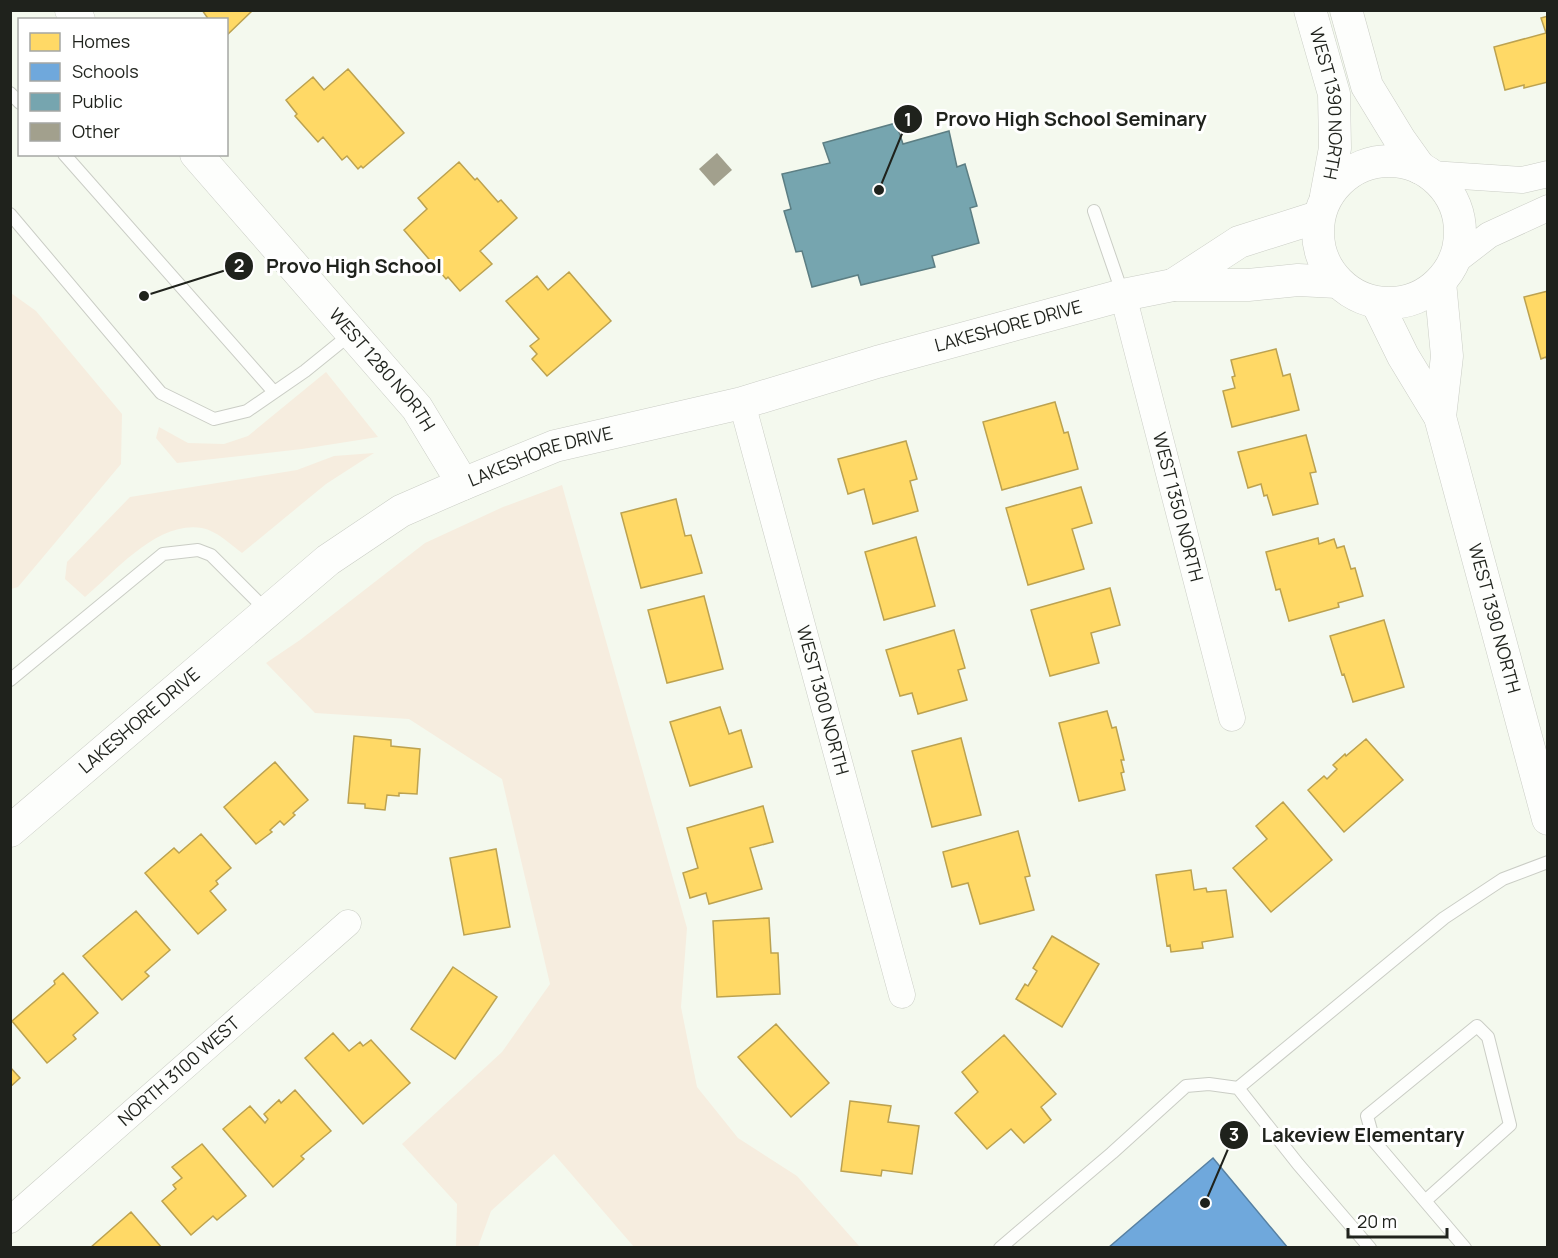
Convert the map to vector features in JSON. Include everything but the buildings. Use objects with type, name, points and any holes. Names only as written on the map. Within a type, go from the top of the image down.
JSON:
[{"type":"street","name":"WEST 1390 NORTH","points":[[1310,10],[1334,94],[1335,148],[1322,207]]},
{"type":"street","name":"WEST 1390 NORTH","points":[[1346,10],[1367,86],[1400,140],[1426,171]]},
{"type":"street","name":"WEST 1280 NORTH","points":[[198,156],[417,408],[463,484]]},
{"type":"street","points":[[1447,272],[1460,239],[1458,214],[1448,192],[1426,171],[1410,163],[1385,160],[1362,165],[1341,178],[1322,207],[1317,240],[1324,263],[1337,282],[1355,296],[1377,303],[1400,303],[1422,296],[1490,235],[1548,208]]},
{"type":"street","points":[[1426,171],[1522,180],[1548,174]]},
{"type":"street","name":"LAKESHORE DRIVE","points":[[1173,285],[1239,242],[1322,207]]},
{"type":"street","name":"WEST 1390 NORTH","points":[[1440,417],[1447,356],[1447,272]]},
{"type":"street","name":"LAKESHORE DRIVE","points":[[10,831],[328,560],[401,511],[463,484],[555,446],[742,403],[877,362],[1123,296],[1173,285],[1248,285],[1298,280],[1337,282]]},
{"type":"street","name":"WEST 1350 NORTH","points":[[1123,296],[1232,718]]},
{"type":"street","name":"WEST 1390 NORTH","points":[[1377,303],[1403,356],[1440,417],[1548,819]]},
{"type":"street","name":"WEST 1300 NORTH","points":[[742,403],[902,995]]},
{"type":"street","name":"NORTH 3100 WEST","points":[[10,1220],[348,923]]},
{"type":"lane","points":[[66,156],[274,392]]},
{"type":"lane","points":[[1094,211],[1123,296]]},
{"type":"lane","points":[[10,214],[161,393],[214,419],[247,411],[352,333]]},
{"type":"lane","points":[[10,680],[163,554],[198,550],[211,555],[267,611]]},
{"type":"lane","points":[[1238,1088],[1444,918],[1503,879],[1548,862]]},
{"type":"lane","points":[[1425,1201],[1510,1125],[1488,1037],[1478,1026],[1367,1116],[1374,1141],[1425,1201],[1465,1248]]},
{"type":"lane","points":[[999,1248],[1112,1153],[1186,1086],[1209,1084],[1238,1088],[1298,1164],[1370,1248]]},
{"type":"shaded area","points":[[11,293],[36,311],[122,414],[121,464],[18,587],[11,589]]},
{"type":"shaded area","points":[[326,372],[378,437],[302,449],[177,463],[156,438],[159,427],[188,443],[224,444],[248,436]]},
{"type":"shaded area","points":[[374,453],[326,484],[242,553],[213,532],[202,528],[185,528],[169,532],[139,550],[85,597],[65,579],[67,562],[130,497],[297,470],[334,456]]},
{"type":"shaded area","points":[[562,485],[687,928],[681,1007],[697,1087],[738,1138],[797,1176],[860,1247],[634,1247],[554,1154],[491,1211],[478,1247],[456,1247],[457,1204],[402,1144],[502,1052],[550,984],[502,779],[409,719],[315,713],[266,663],[300,640],[425,543],[503,507]]},
{"type":"place","name":"Provo High School Seminary","points":[[879,190]]},
{"type":"place","name":"Provo High School","points":[[144,296]]},
{"type":"place","name":"Lakeview Elementary","points":[[1205,1203]]}]
